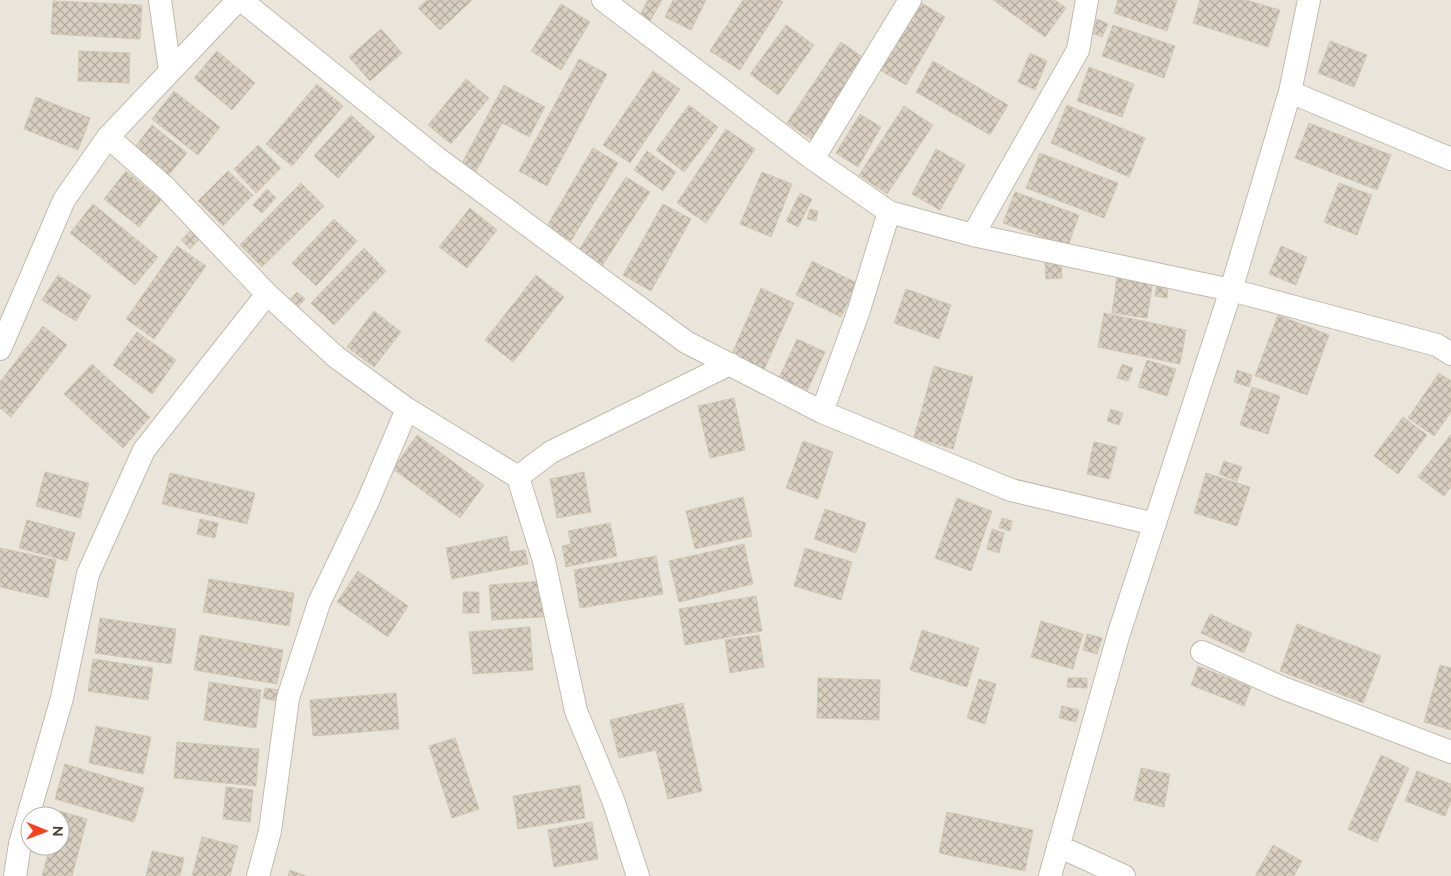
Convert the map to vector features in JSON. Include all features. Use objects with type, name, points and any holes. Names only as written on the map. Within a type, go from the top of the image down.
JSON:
[{"type":"street","points":[[160,0],[170,71]]},
{"type":"street","points":[[0,349],[64,200],[108,137],[239,0],[437,158],[686,342],[822,412],[1012,490],[1155,524]]},
{"type":"street","points":[[603,0],[813,159],[889,212],[972,235],[1231,290],[1437,345],[1451,354]]},
{"type":"street","points":[[813,159],[910,0]]},
{"type":"street","points":[[972,235],[1078,50],[1087,0]]},
{"type":"street","points":[[1050,876],[1119,633],[1231,290],[1290,92],[1309,0]]},
{"type":"street","points":[[1290,92],[1451,159]]},
{"type":"street","points":[[108,137],[166,188],[267,294],[336,357],[407,409],[518,477],[544,561],[576,710],[613,800],[638,876]]},
{"type":"street","points":[[822,412],[858,313],[889,212]]},
{"type":"street","points":[[15,876],[20,844],[62,698],[88,574],[144,450],[267,294]]},
{"type":"street","points":[[518,477],[551,452],[730,364]]},
{"type":"street","points":[[258,876],[270,831],[288,698],[319,603],[368,502],[407,409]]},
{"type":"street","points":[[1202,652],[1283,688],[1451,752]]},
{"type":"street","points":[[1058,846],[1124,876]]},
{"type":"shaded area","points":[[0,0],[1451,0],[1451,876],[0,876]]},
{"type":"building","points":[[427,0],[472,0],[440,30],[418,8]]},
{"type":"building","points":[[648,0],[662,0],[650,21],[640,15]]},
{"type":"building","points":[[673,0],[706,0],[691,30],[665,17]]},
{"type":"building","points":[[743,0],[780,0],[783,2],[740,70],[710,51]]},
{"type":"building","points":[[993,0],[1055,0],[1066,8],[1045,37]]},
{"type":"building","points":[[1118,0],[1177,0],[1167,31],[1114,13]]},
{"type":"building","points":[[1200,0],[1246,0],[1280,10],[1268,47],[1193,23]]},
{"type":"building","points":[[53,1],[142,5],[140,39],[51,34]]},
{"type":"building","points":[[918,1],[945,17],[906,85],[878,69]]},
{"type":"building","points":[[561,4],[590,22],[561,70],[531,51]]},
{"type":"building","points":[[1097,19],[1108,24],[1102,37],[1092,33]]},
{"type":"building","points":[[786,25],[814,45],[778,95],[750,74]]},
{"type":"building","points":[[1113,25],[1175,46],[1164,78],[1102,56]]},
{"type":"building","points":[[381,29],[402,53],[370,81],[349,57]]},
{"type":"building","points":[[1330,41],[1367,55],[1354,87],[1318,73]]},
{"type":"building","points":[[841,42],[867,60],[814,141],[787,123]]},
{"type":"building","points":[[79,51],[130,53],[129,83],[78,81]]},
{"type":"building","points":[[217,51],[255,83],[232,110],[194,78]]},
{"type":"building","points":[[1030,53],[1047,61],[1035,90],[1018,82]]},
{"type":"building","points":[[579,59],[607,74],[547,186],[519,171]]},
{"type":"building","points":[[933,61],[1008,105],[990,135],[916,92]]},
{"type":"building","points":[[1089,67],[1134,84],[1122,117],[1077,101]]},
{"type":"building","points":[[653,71],[680,89],[630,163],[603,145]]},
{"type":"building","points":[[466,79],[489,98],[451,144],[428,125]]},
{"type":"building","points":[[317,84],[343,106],[292,166],[266,144]]},
{"type":"building","points":[[504,85],[545,107],[529,137],[502,123],[475,173],[461,165]]},
{"type":"building","points":[[174,91],[220,127],[198,155],[152,119]]},
{"type":"building","points":[[36,97],[90,118],[78,150],[24,129]]},
{"type":"building","points":[[689,105],[718,127],[684,172],[656,150]]},
{"type":"building","points":[[1067,105],[1145,138],[1129,177],[1051,143]]},
{"type":"building","points":[[904,106],[933,125],[887,194],[859,175]]},
{"type":"building","points":[[860,114],[881,127],[858,167],[836,153]]},
{"type":"building","points":[[351,115],[375,137],[338,178],[314,156]]},
{"type":"building","points":[[1309,123],[1391,155],[1377,190],[1295,158]]},
{"type":"building","points":[[152,125],[187,153],[168,176],[134,148]]},
{"type":"building","points":[[726,129],[755,149],[706,223],[677,203]]},
{"type":"building","points":[[258,145],[281,168],[256,193],[234,169]]},
{"type":"building","points":[[593,148],[618,163],[571,241],[547,226]]},
{"type":"building","points":[[936,149],[965,165],[940,210],[912,194]]},
{"type":"building","points":[[647,151],[676,172],[663,191],[634,170]]},
{"type":"building","points":[[1040,153],[1118,183],[1104,218],[1026,188]]},
{"type":"building","points":[[126,171],[161,200],[139,227],[104,199]]},
{"type":"building","points":[[228,171],[253,195],[223,226],[198,201]]},
{"type":"building","points":[[762,172],[792,184],[771,237],[740,224]]},
{"type":"building","points":[[626,177],[650,192],[602,266],[578,251]]},
{"type":"building","points":[[301,183],[324,206],[262,267],[240,245]]},
{"type":"building","points":[[1339,183],[1372,195],[1357,235],[1324,222]]},
{"type":"building","points":[[267,189],[276,198],[262,213],[253,205]]},
{"type":"building","points":[[1015,192],[1079,215],[1068,246],[1003,223]]},
{"type":"building","points":[[800,193],[812,199],[798,227],[786,221]]},
{"type":"building","points":[[93,204],[158,257],[135,285],[70,233]]},
{"type":"building","points":[[663,204],[691,219],[651,291],[623,275]]},
{"type":"building","points":[[470,208],[497,230],[467,268],[439,247]]},
{"type":"building","points":[[810,209],[818,211],[816,221],[807,219]]},
{"type":"building","points":[[334,219],[357,241],[316,286],[292,263]]},
{"type":"building","points":[[195,226],[204,235],[190,249],[181,240]]},
{"type":"building","points":[[177,246],[206,266],[154,339],[126,319]]},
{"type":"building","points":[[1281,246],[1307,257],[1296,285],[1269,274]]},
{"type":"building","points":[[364,248],[386,271],[334,325],[311,303]]},
{"type":"building","points":[[812,261],[857,283],[841,317],[796,295]]},
{"type":"building","points":[[1061,262],[1062,278],[1046,279],[1045,263]]},
{"type":"building","points":[[58,275],[91,296],[76,321],[42,300]]},
{"type":"building","points":[[536,275],[564,297],[513,362],[485,340]]},
{"type":"building","points":[[1117,276],[1153,281],[1147,318],[1112,313]]},
{"type":"building","points":[[1157,283],[1168,284],[1167,298],[1155,296]]},
{"type":"building","points":[[761,288],[794,303],[763,372],[730,358]]},
{"type":"building","points":[[906,289],[951,305],[939,339],[894,323]]},
{"type":"building","points":[[297,292],[305,299],[298,307],[290,300]]},
{"type":"building","points":[[374,311],[401,332],[374,367],[347,347]]},
{"type":"building","points":[[1104,313],[1186,330],[1180,364],[1098,347]]},
{"type":"building","points":[[1278,315],[1329,335],[1307,395],[1255,376]]},
{"type":"building","points":[[43,326],[67,345],[11,417],[0,408],[0,382]]},
{"type":"building","points":[[137,332],[176,360],[152,394],[113,365]]},
{"type":"building","points":[[797,339],[825,352],[807,391],[779,378]]},
{"type":"building","points":[[1147,360],[1176,369],[1167,396],[1138,387]]},
{"type":"building","points":[[92,364],[150,417],[123,448],[64,394]]},
{"type":"building","points":[[1122,364],[1133,368],[1128,381],[1117,378]]},
{"type":"building","points":[[934,366],[973,377],[953,449],[914,437]]},
{"type":"building","points":[[1237,370],[1252,375],[1249,387],[1234,382]]},
{"type":"building","points":[[1439,373],[1451,381],[1451,412],[1434,436],[1408,418]]},
{"type":"building","points":[[1252,387],[1280,396],[1268,434],[1240,425]]},
{"type":"building","points":[[734,398],[745,450],[710,458],[698,406]]},
{"type":"building","points":[[1111,409],[1123,413],[1119,425],[1107,421]]},
{"type":"building","points":[[1403,417],[1427,435],[1398,474],[1374,456]]},
{"type":"building","points":[[1451,434],[1451,487],[1444,496],[1418,477]]},
{"type":"building","points":[[417,435],[484,485],[460,518],[393,469]]},
{"type":"building","points":[[803,441],[833,452],[818,499],[786,488]]},
{"type":"building","points":[[1094,442],[1117,447],[1109,479],[1087,474]]},
{"type":"building","points":[[1224,461],[1242,467],[1237,481],[1219,474]]},
{"type":"building","points":[[45,472],[89,483],[80,518],[36,506]]},
{"type":"building","points":[[584,472],[591,512],[557,518],[550,479]]},
{"type":"building","points":[[170,473],[255,493],[247,524],[162,504]]},
{"type":"building","points":[[1206,473],[1250,487],[1237,526],[1194,513]]},
{"type":"building","points":[[743,497],[752,536],[695,549],[686,511]]},
{"type":"building","points":[[957,498],[992,511],[971,571],[935,558]]},
{"type":"building","points":[[825,509],[866,523],[856,553],[814,539]]},
{"type":"building","points":[[1002,518],[1012,521],[1010,531],[999,528]]},
{"type":"building","points":[[200,519],[218,523],[215,538],[197,534]]},
{"type":"building","points":[[27,520],[75,533],[67,561],[19,548]]},
{"type":"building","points":[[610,523],[617,556],[566,567],[562,546],[571,544],[568,531]]},
{"type":"building","points":[[992,529],[1004,533],[999,553],[987,549]]},
{"type":"building","points":[[507,536],[510,552],[525,550],[528,564],[452,579],[446,548]]},
{"type":"building","points":[[744,544],[753,584],[679,602],[669,561]]},
{"type":"building","points":[[0,548],[56,560],[48,598],[0,587]]},
{"type":"building","points":[[805,548],[852,562],[841,600],[794,586]]},
{"type":"building","points":[[656,556],[663,594],[580,608],[574,570]]},
{"type":"building","points":[[358,571],[408,606],[388,637],[337,602]]},
{"type":"building","points":[[209,579],[294,593],[289,626],[203,612]]},
{"type":"building","points":[[541,581],[543,617],[492,620],[489,585]]},
{"type":"building","points":[[463,592],[479,592],[479,613],[463,613]]},
{"type":"building","points":[[756,596],[762,631],[685,645],[679,609]]},
{"type":"building","points":[[1210,614],[1252,633],[1244,653],[1201,633]]},
{"type":"building","points":[[100,618],[176,629],[171,664],[95,653]]},
{"type":"building","points":[[1041,621],[1083,634],[1073,669],[1031,657]]},
{"type":"building","points":[[1297,624],[1381,656],[1363,703],[1280,671]]},
{"type":"building","points":[[530,627],[533,670],[473,674],[469,632]]},
{"type":"building","points":[[922,630],[979,648],[967,687],[910,670]]},
{"type":"building","points":[[1087,634],[1102,638],[1097,654],[1083,650]]},
{"type":"building","points":[[200,635],[283,650],[277,684],[194,670]]},
{"type":"building","points":[[759,635],[764,667],[730,673],[725,640]]},
{"type":"building","points":[[93,659],[153,668],[148,700],[88,691]]},
{"type":"building","points":[[1440,665],[1451,668],[1451,730],[1424,722]]},
{"type":"building","points":[[1198,666],[1251,687],[1244,706],[1191,685]]},
{"type":"building","points":[[818,678],[880,680],[879,720],[817,718]]},
{"type":"building","points":[[1068,678],[1087,678],[1087,688],[1067,687]]},
{"type":"building","points":[[979,679],[996,684],[985,724],[967,718]]},
{"type":"building","points":[[209,682],[261,690],[256,728],[204,720]]},
{"type":"building","points":[[265,688],[279,690],[277,701],[263,698]]},
{"type":"building","points":[[396,693],[399,729],[313,736],[310,700]]},
{"type":"building","points":[[683,703],[702,791],[668,799],[656,750],[619,758],[610,720]]},
{"type":"building","points":[[1062,706],[1079,710],[1076,722],[1059,718]]},
{"type":"building","points":[[96,726],[151,737],[143,774],[89,763]]},
{"type":"building","points":[[455,738],[479,809],[452,818],[429,746]]},
{"type":"building","points":[[177,742],[259,749],[256,786],[174,778]]},
{"type":"building","points":[[1381,755],[1409,768],[1377,842],[1348,829]]},
{"type":"building","points":[[65,764],[144,788],[134,822],[55,799]]},
{"type":"building","points":[[1141,768],[1170,774],[1164,807],[1134,800]]},
{"type":"building","points":[[1417,771],[1451,784],[1451,801],[1445,816],[1405,801]]},
{"type":"building","points":[[580,785],[585,818],[518,829],[513,796]]},
{"type":"building","points":[[226,787],[253,790],[250,822],[223,819]]},
{"type":"building","points":[[947,812],[1033,830],[1025,871],[939,853]]},
{"type":"building","points":[[70,814],[87,819],[72,876],[42,876],[47,856],[70,856]]},
{"type":"building","points":[[592,822],[598,859],[554,867],[548,830]]},
{"type":"building","points":[[202,837],[238,846],[230,876],[192,876]]},
{"type":"building","points":[[1273,845],[1302,861],[1294,876],[1255,876]]},
{"type":"building","points":[[152,851],[184,858],[180,876],[146,876]]},
{"type":"building","points":[[290,870],[306,876],[288,876]]}]
